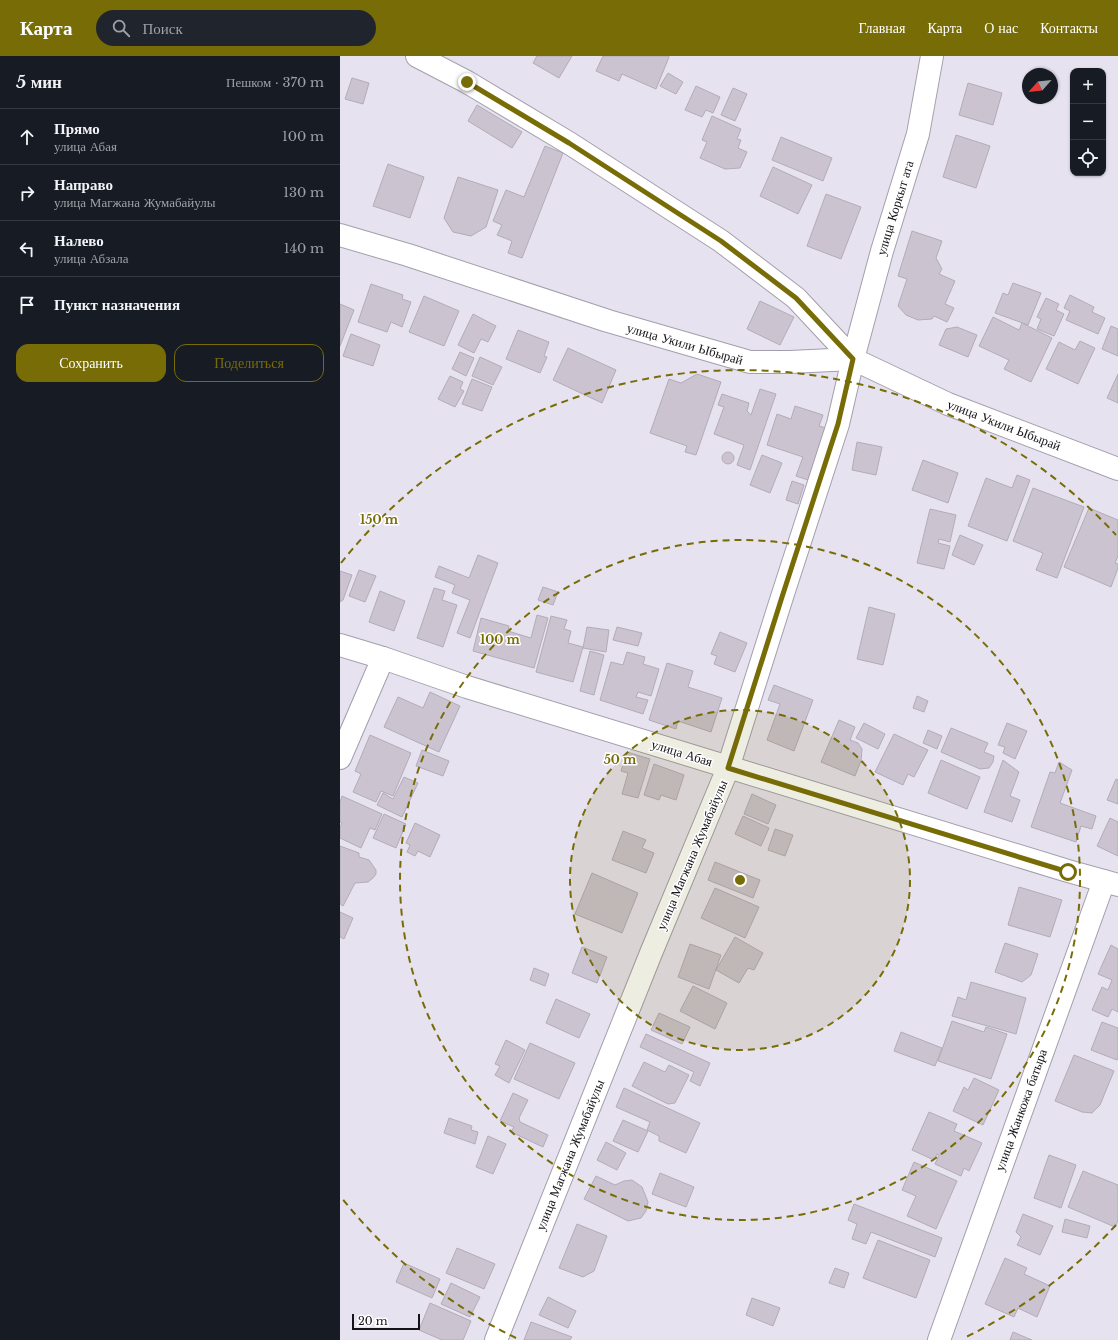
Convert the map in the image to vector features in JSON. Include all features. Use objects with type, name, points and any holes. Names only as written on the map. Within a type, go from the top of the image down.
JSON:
[{"type":"street","points":[[417,56],[467,82],[569,143],[721,241],[796,298],[853,359]]},
{"type":"street","name":"улица Коркыт ата","points":[[853,359],[882,251],[918,134],[932,56]]},
{"type":"street","name":"улица Укили Ыбырай","points":[[340,235],[408,255],[608,321],[750,362],[853,359],[948,404],[1118,469]]},
{"type":"street","name":"улица Магжана Жумабайулы","points":[[496,1340],[648,960],[728,768],[838,424],[853,359]]},
{"type":"street","name":"улица Абая","points":[[340,645],[467,687],[728,768],[1068,872],[1111,883]]},
{"type":"street","points":[[340,758],[383,658]]},
{"type":"street","name":"улица Жанкожа батыра","points":[[939,1340],[1111,883]]},
{"type":"building","points":[[537,56],[572,56],[559,78],[533,63]]},
{"type":"building","points":[[603,56],[669,57],[656,89],[622,74],[619,81],[596,71]]},
{"type":"building","points":[[668,73],[683,82],[676,94],[660,86]]},
{"type":"building","points":[[352,78],[369,83],[363,104],[345,99]]},
{"type":"building","points":[[968,83],[1002,93],[993,125],[959,115]]},
{"type":"building","points":[[696,86],[720,97],[713,113],[706,110],[702,117],[685,110]]},
{"type":"building","points":[[733,88],[747,94],[735,121],[721,115]]},
{"type":"building","points":[[477,105],[522,132],[512,148],[468,121]]},
{"type":"building","points":[[712,116],[741,129],[737,139],[741,140],[738,148],[747,152],[740,168],[725,169],[700,158],[707,142],[702,140]]},
{"type":"building","points":[[956,135],[990,146],[976,188],[943,177]]},
{"type":"building","points":[[781,137],[832,158],[823,181],[772,160]]},
{"type":"building","points":[[545,146],[563,153],[522,258],[508,253],[512,241],[497,235],[502,225],[493,221],[506,190],[524,197]]},
{"type":"building","points":[[388,164],[424,177],[410,218],[373,206]]},
{"type":"building","points":[[773,167],[812,185],[798,214],[760,196]]},
{"type":"building","points":[[458,177],[498,190],[486,227],[471,236],[453,232],[444,218]]},
{"type":"building","points":[[826,194],[861,207],[841,259],[807,246]]},
{"type":"building","points":[[912,231],[942,241],[936,258],[942,269],[939,274],[955,281],[945,304],[954,308],[947,322],[934,316],[932,319],[918,320],[906,315],[898,306],[907,279],[898,276]]},
{"type":"building","points":[[1013,283],[1041,293],[1028,325],[995,313],[1003,293],[1008,295]]},
{"type":"building","points":[[371,284],[403,295],[402,299],[411,302],[402,327],[391,322],[387,332],[358,322]]},
{"type":"building","points":[[1070,295],[1094,307],[1092,312],[1105,318],[1098,334],[1066,320],[1070,311],[1064,308]]},
{"type":"building","points":[[424,296],[459,311],[444,346],[409,332]]},
{"type":"building","points":[[1046,298],[1059,304],[1056,310],[1064,314],[1054,336],[1037,329],[1041,319],[1037,317]]},
{"type":"building","points":[[760,301],[794,317],[780,345],[747,329]]},
{"type":"building","points":[[340,304],[354,310],[340,346]]},
{"type":"building","points":[[473,314],[496,326],[488,342],[481,339],[474,353],[458,345]]},
{"type":"building","points":[[993,317],[1019,330],[1022,323],[1052,338],[1031,382],[1004,369],[1009,360],[979,346]]},
{"type":"building","points":[[1111,326],[1118,329],[1118,356],[1102,349]]},
{"type":"building","points":[[957,327],[977,335],[968,357],[939,345],[946,329]]},
{"type":"building","points":[[518,330],[549,342],[544,356],[547,357],[540,373],[506,359]]},
{"type":"building","points":[[351,334],[380,345],[373,366],[343,356]]},
{"type":"building","points":[[1080,341],[1095,348],[1078,384],[1046,369],[1059,342],[1075,350]]},
{"type":"building","points":[[568,348],[616,370],[602,403],[553,380]]},
{"type":"building","points":[[460,352],[474,358],[466,376],[452,369]]},
{"type":"building","points":[[480,357],[502,367],[493,385],[472,376]]},
{"type":"building","points":[[697,374],[721,382],[696,455],[685,452],[687,446],[650,433],[669,379],[681,383]]},
{"type":"building","points":[[1118,374],[1118,403],[1107,398]]},
{"type":"building","points":[[450,376],[463,382],[460,389],[464,391],[455,407],[438,399]]},
{"type":"building","points":[[472,379],[492,387],[482,411],[462,404]]},
{"type":"building","points":[[760,389],[776,394],[750,470],[737,465],[744,445],[714,434],[724,407],[718,405],[722,394],[749,403],[747,411],[751,415]]},
{"type":"building","points":[[795,406],[823,415],[819,426],[826,428],[808,480],[796,476],[803,457],[767,445],[777,414],[791,419]]},
{"type":"building","points":[[857,442],[882,447],[876,475],[852,470]]},
{"type":"building","points":[[726,452],[730,452],[734,458],[730,464],[726,464],[722,460],[722,456]]},
{"type":"building","points":[[762,455],[782,463],[770,493],[750,485]]},
{"type":"building","points":[[923,460],[958,473],[948,503],[912,490]]},
{"type":"building","points":[[1017,475],[1030,480],[1007,541],[968,526],[986,478],[1012,488]]},
{"type":"building","points":[[792,481],[804,485],[798,504],[786,500]]},
{"type":"building","points":[[1033,488],[1084,507],[1057,578],[1036,570],[1043,553],[1013,541]]},
{"type":"building","points":[[1089,508],[1118,520],[1118,556],[1115,563],[1118,564],[1118,568],[1111,587],[1064,567]]},
{"type":"building","points":[[930,509],[956,515],[950,542],[939,539],[938,543],[950,546],[944,569],[917,563]]},
{"type":"building","points":[[960,535],[983,545],[974,565],[952,555]]},
{"type":"building","points":[[478,555],[498,563],[470,638],[457,633],[470,600],[452,593],[455,585],[435,577],[439,566],[469,578]]},
{"type":"building","points":[[359,570],[376,576],[365,602],[349,596]]},
{"type":"building","points":[[340,571],[352,575],[343,600],[340,602]]},
{"type":"building","points":[[543,587],[558,592],[553,605],[538,600]]},
{"type":"building","points":[[434,588],[445,591],[442,600],[457,605],[443,647],[417,638]]},
{"type":"building","points":[[380,591],[405,601],[394,631],[369,622]]},
{"type":"building","points":[[869,607],[895,614],[883,665],[857,659]]},
{"type":"building","points":[[537,615],[548,618],[534,668],[473,651],[481,618],[509,626],[508,631],[531,638]]},
{"type":"building","points":[[551,616],[567,620],[564,629],[571,631],[568,643],[583,647],[573,682],[536,672]]},
{"type":"building","points":[[587,627],[609,630],[606,652],[583,648]]},
{"type":"building","points":[[617,627],[642,633],[638,646],[613,640]]},
{"type":"building","points":[[720,632],[747,643],[735,672],[714,664],[717,656],[711,654]]},
{"type":"building","points":[[590,651],[604,655],[594,695],[580,691]]},
{"type":"building","points":[[627,652],[645,657],[643,664],[659,669],[651,696],[638,692],[636,697],[648,700],[643,714],[600,700],[611,662],[623,665]]},
{"type":"building","points":[[667,663],[693,671],[688,687],[722,698],[711,732],[678,721],[676,729],[649,720]]},
{"type":"building","points":[[774,685],[813,700],[794,751],[767,740],[780,704],[768,700]]},
{"type":"building","points":[[430,692],[460,706],[439,752],[384,727],[398,697],[423,708]]},
{"type":"building","points":[[917,696],[928,701],[924,712],[913,708]]},
{"type":"building","points":[[839,720],[855,727],[850,740],[858,743],[862,749],[861,761],[855,776],[821,762]]},
{"type":"building","points":[[864,723],[885,734],[878,749],[856,738]]},
{"type":"building","points":[[1007,723],[1027,731],[1015,759],[1003,753],[1005,747],[998,745]]},
{"type":"building","points":[[951,728],[988,743],[984,752],[994,756],[993,762],[989,768],[980,769],[941,752]]},
{"type":"building","points":[[928,730],[942,736],[937,749],[923,743]]},
{"type":"building","points":[[894,734],[928,750],[914,777],[908,774],[903,785],[875,772]]},
{"type":"building","points":[[370,735],[411,753],[393,796],[381,791],[376,802],[353,792],[361,774],[355,771]]},
{"type":"building","points":[[422,750],[449,761],[443,776],[416,766]]},
{"type":"building","points":[[627,752],[650,759],[638,798],[622,794],[628,773],[621,771]]},
{"type":"building","points":[[941,760],[980,777],[967,809],[928,793]]},
{"type":"building","points":[[1003,760],[1019,772],[1010,796],[1020,800],[1012,822],[984,812]]},
{"type":"building","points":[[1059,762],[1072,770],[1060,803],[1096,816],[1092,829],[1081,826],[1076,842],[1031,827],[1050,772],[1055,773]]},
{"type":"building","points":[[654,764],[684,775],[676,800],[661,795],[659,800],[644,795]]},
{"type":"building","points":[[404,777],[418,783],[402,817],[377,805],[383,793],[393,799]]},
{"type":"building","points":[[1116,779],[1118,780],[1118,804],[1107,800]]},
{"type":"building","points":[[752,794],[776,805],[768,824],[744,814]]},
{"type":"building","points":[[342,796],[382,814],[375,830],[370,828],[361,848],[340,838],[340,827],[342,823],[340,822],[340,802]]},
{"type":"building","points":[[384,814],[406,824],[396,848],[373,838]]},
{"type":"building","points":[[743,816],[769,828],[761,846],[735,834]]},
{"type":"building","points":[[1110,818],[1118,822],[1118,856],[1097,846]]},
{"type":"building","points":[[415,823],[440,835],[430,857],[418,851],[415,856],[407,852],[410,845],[406,843]]},
{"type":"building","points":[[775,829],[793,835],[785,856],[768,850]]},
{"type":"building","points":[[623,831],[646,840],[642,848],[654,853],[646,873],[612,860]]},
{"type":"building","points":[[340,846],[359,853],[359,857],[369,860],[376,870],[376,874],[368,882],[355,883],[343,906],[340,904]]},
{"type":"building","points":[[715,862],[760,880],[753,898],[708,880]]},
{"type":"building","points":[[592,873],[638,893],[622,933],[575,914]]},
{"type":"building","points":[[1019,887],[1062,900],[1050,937],[1008,925]]},
{"type":"building","points":[[715,888],[759,907],[745,938],[701,918]]},
{"type":"building","points":[[340,912],[353,918],[344,939],[340,937]]},
{"type":"building","points":[[735,937],[763,953],[754,970],[748,968],[739,983],[716,970]]},
{"type":"building","points":[[1005,943],[1038,954],[1031,975],[1022,982],[995,972]]},
{"type":"building","points":[[690,944],[721,955],[709,989],[678,977]]},
{"type":"building","points":[[1111,945],[1118,949],[1118,1012],[1112,1009],[1108,1017],[1092,1010],[1102,987],[1108,990],[1112,980],[1098,974]]},
{"type":"building","points":[[582,947],[607,957],[597,983],[572,973]]},
{"type":"building","points":[[534,968],[549,974],[545,986],[530,980]]},
{"type":"building","points":[[971,982],[1026,998],[1016,1034],[952,1016],[958,997],[966,1000]]},
{"type":"building","points":[[693,986],[727,1003],[715,1029],[680,1011]]},
{"type":"building","points":[[556,999],[590,1014],[579,1038],[546,1023]]},
{"type":"building","points":[[659,1013],[690,1027],[682,1044],[651,1030]]},
{"type":"building","points":[[952,1021],[984,1032],[986,1027],[1007,1034],[991,1079],[938,1061]]},
{"type":"building","points":[[1102,1022],[1118,1028],[1117,1060],[1091,1050]]},
{"type":"building","points":[[901,1032],[942,1048],[935,1066],[894,1051]]},
{"type":"building","points":[[646,1034],[710,1063],[700,1086],[690,1081],[694,1072],[640,1047]]},
{"type":"building","points":[[506,1040],[525,1050],[509,1083],[495,1075],[500,1066],[495,1064]]},
{"type":"building","points":[[530,1043],[575,1063],[559,1099],[514,1079]]},
{"type":"building","points":[[1074,1055],[1114,1071],[1100,1105],[1092,1113],[1082,1112],[1055,1101]]},
{"type":"building","points":[[644,1062],[665,1072],[669,1065],[689,1075],[675,1103],[668,1104],[632,1086]]},
{"type":"building","points":[[974,1078],[999,1090],[983,1125],[953,1111],[964,1087],[968,1090]]},
{"type":"building","points":[[624,1088],[700,1123],[686,1153],[659,1141],[659,1136],[647,1130],[650,1122],[616,1107]]},
{"type":"building","points":[[513,1093],[528,1100],[519,1118],[520,1122],[548,1135],[543,1147],[511,1132],[514,1127],[500,1121]]},
{"type":"building","points":[[929,1112],[957,1124],[954,1131],[982,1143],[969,1171],[964,1168],[961,1176],[935,1164],[939,1155],[937,1154],[934,1160],[912,1150]]},
{"type":"building","points":[[449,1118],[472,1126],[471,1130],[478,1132],[475,1144],[444,1133]]},
{"type":"building","points":[[623,1120],[648,1131],[638,1152],[613,1141]]},
{"type":"building","points":[[488,1136],[506,1144],[493,1174],[476,1167]]},
{"type":"building","points":[[606,1142],[626,1153],[617,1170],[597,1160]]},
{"type":"building","points":[[1049,1155],[1076,1165],[1061,1208],[1034,1198]]},
{"type":"building","points":[[914,1162],[957,1181],[936,1229],[907,1216],[916,1196],[902,1190]]},
{"type":"building","points":[[1083,1171],[1118,1185],[1118,1221],[1115,1227],[1068,1207]]},
{"type":"building","points":[[660,1173],[694,1187],[686,1207],[652,1194]]},
{"type":"building","points":[[596,1176],[615,1185],[624,1181],[632,1180],[642,1187],[648,1202],[646,1211],[641,1218],[628,1221],[584,1199]]},
{"type":"building","points":[[854,1204],[942,1238],[935,1257],[871,1232],[866,1244],[852,1239],[857,1224],[848,1220]]},
{"type":"building","points":[[1023,1214],[1053,1226],[1040,1255],[1017,1245],[1021,1237],[1016,1232]]},
{"type":"building","points":[[1065,1219],[1090,1226],[1087,1238],[1062,1232]]},
{"type":"building","points":[[577,1224],[607,1236],[594,1271],[583,1277],[559,1268]]},
{"type":"building","points":[[878,1240],[930,1260],[916,1298],[863,1278]]},
{"type":"building","points":[[457,1248],[495,1264],[484,1289],[446,1273]]},
{"type":"building","points":[[1005,1258],[1027,1268],[1024,1274],[1050,1286],[1037,1317],[1018,1308],[1014,1317],[985,1304]]},
{"type":"building","points":[[404,1263],[440,1279],[432,1298],[396,1282]]},
{"type":"building","points":[[835,1268],[849,1273],[844,1288],[829,1283]]},
{"type":"building","points":[[451,1283],[480,1297],[470,1317],[441,1304]]},
{"type":"building","points":[[548,1297],[576,1311],[568,1328],[539,1315]]},
{"type":"building","points":[[752,1298],[780,1308],[773,1326],[746,1315]]},
{"type":"building","points":[[430,1303],[471,1321],[463,1340],[442,1340],[419,1330]]},
{"type":"building","points":[[531,1322],[572,1337],[570,1340],[524,1340]]},
{"type":"building","points":[[1013,1332],[1032,1340],[1010,1340]]},
{"type":"route","points":[[467,82],[569,143],[721,241],[796,298],[853,359],[838,424],[728,768],[1068,872]]}]
